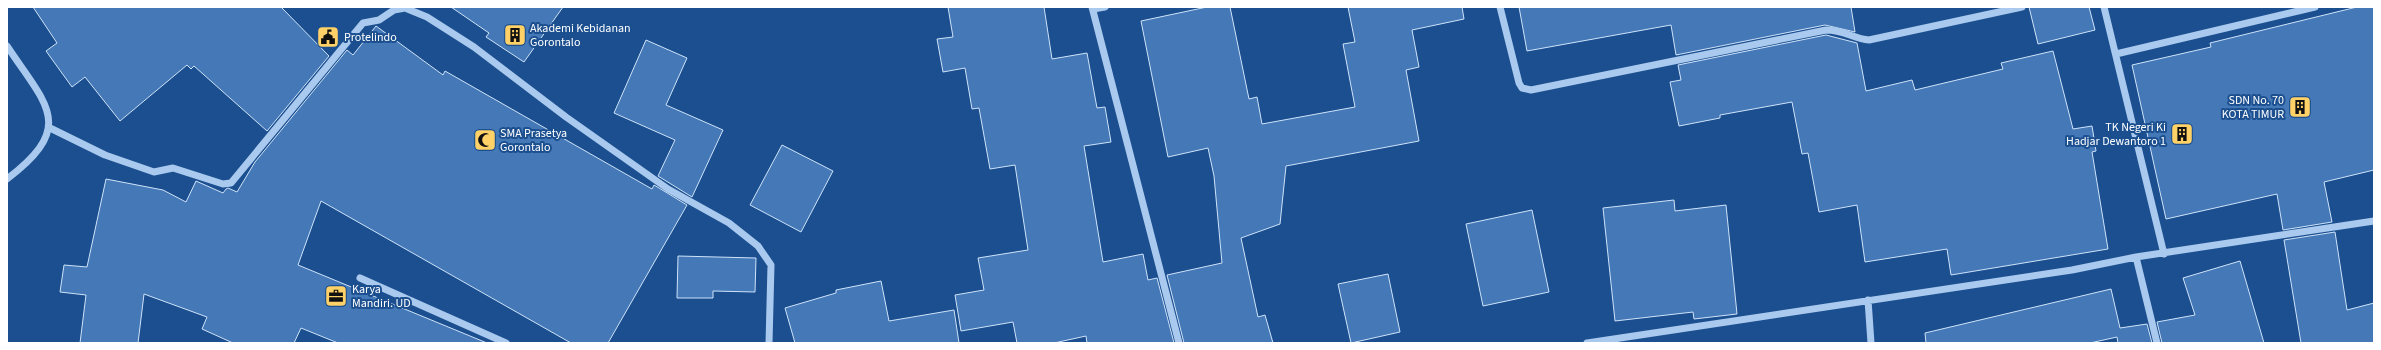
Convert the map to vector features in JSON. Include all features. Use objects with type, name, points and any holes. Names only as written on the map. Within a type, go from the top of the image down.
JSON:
[{"type":"street","points":[[1105,7],[1093,8],[1179,343]]},
{"type":"street","points":[[1500,7],[1519,83],[1522,88],[1531,90],[1826,30],[1839,30],[1869,40],[2022,7]]},
{"type":"street","points":[[2104,7],[2164,254]]},
{"type":"street","points":[[2116,54],[2315,7]]},
{"type":"street","points":[[50,128],[105,155],[154,172],[173,168],[223,184],[231,183],[363,23],[379,20],[394,10],[405,8],[427,17],[474,47],[566,117],[668,189],[729,224],[758,246],[771,265],[769,343]]},
{"type":"street","points":[[7,46],[44,102],[49,115],[50,128],[45,141],[37,151],[21,169],[7,179]]},
{"type":"street","points":[[1587,343],[2072,270],[2136,257],[2164,254],[2374,221]]},
{"type":"street","points":[[2136,257],[2157,343]]},
{"type":"street","points":[[360,278],[506,343]]},
{"type":"street","points":[[1868,300],[1871,343]]},
{"type":"building","points":[[33,7],[281,7],[329,56],[267,131],[194,66],[191,69],[187,65],[120,121],[85,77],[72,87],[46,51],[57,43]]},
{"type":"building","name":"Akademi Kebidanan Gorontalo","points":[[451,7],[563,7],[524,62],[486,37],[489,33]]},
{"type":"building","points":[[948,7],[1044,7],[1052,59],[1087,53],[1097,108],[1105,107],[1111,142],[1084,146],[1103,262],[1143,254],[1148,280],[1157,278],[1174,343],[1087,343],[1086,336],[1054,343],[1017,343],[1013,322],[961,331],[955,295],[984,290],[978,258],[1028,250],[1015,165],[990,169],[979,108],[972,109],[965,68],[943,72],[937,39],[953,37]]},
{"type":"building","points":[[1207,7],[1230,7],[1249,99],[1257,97],[1262,124],[1355,107],[1343,44],[1355,42],[1348,7],[1462,7],[1464,19],[1412,30],[1419,67],[1406,70],[1419,141],[1286,166],[1280,224],[1241,238],[1258,317],[1265,315],[1273,343],[1184,343],[1167,275],[1222,263],[1214,176],[1208,148],[1168,157],[1141,21]]},
{"type":"building","points":[[1519,7],[1851,7],[1855,32],[1825,25],[1676,55],[1671,25],[1527,51]]},
{"type":"building","points":[[2029,7],[2089,7],[2095,30],[2038,44]]},
{"type":"building","name":"SDN No. 70 KOTA TIMUR","points":[[2357,7],[2374,7],[2374,170],[2324,182],[2332,222],[2283,230],[2277,194],[2166,219],[2132,65],[2211,47],[2210,43]]},
{"type":"building","points":[[376,26],[443,75],[445,71],[652,189],[654,185],[687,205],[608,343],[571,343],[321,201],[298,265],[487,343],[338,343],[301,328],[294,343],[233,343],[202,329],[207,317],[144,294],[138,343],[80,343],[86,295],[60,292],[64,265],[87,267],[106,179],[163,190],[186,202],[196,181],[223,193],[228,188],[237,192],[255,162],[347,50],[353,55]]},
{"type":"building","points":[[1826,35],[1857,43],[1866,91],[1912,80],[1915,90],[2003,69],[2001,63],[2053,51],[2073,129],[2092,126],[2096,151],[2092,152],[2108,249],[1951,275],[1947,249],[1865,262],[1857,205],[1819,212],[1808,153],[1802,154],[1792,102],[1720,115],[1720,118],[1679,126],[1670,82],[1681,80],[1678,65]]},
{"type":"building","points":[[646,40],[687,58],[666,105],[723,130],[692,197],[658,176],[675,140],[614,113]]},
{"type":"building","points":[[782,145],[833,171],[801,232],[750,205]]},
{"type":"building","points":[[1674,200],[1675,211],[1726,205],[1737,314],[1694,319],[1693,312],[1615,321],[1603,208]]},
{"type":"building","points":[[1532,210],[1549,292],[1483,306],[1466,224]]},
{"type":"building","points":[[2335,232],[2347,310],[2374,303],[2374,343],[2301,343],[2284,240]]},
{"type":"building","points":[[678,256],[756,258],[755,292],[713,291],[713,298],[677,298]]},
{"type":"building","points":[[2240,261],[2264,343],[2162,343],[2157,322],[2195,315],[2183,278]]},
{"type":"building","points":[[1388,274],[1400,332],[1351,343],[1338,284]]},
{"type":"building","points":[[881,281],[889,321],[954,310],[959,343],[795,343],[785,308],[836,293],[836,290]]},
{"type":"building","points":[[2111,289],[2120,328],[2147,324],[2152,343],[2118,343],[2117,337],[2090,343],[1926,343],[1925,333]]},
{"type":"place","name":"Akademi Kebidanan Gorontalo","points":[[515,35]]},
{"type":"place","name":"Protelindo","points":[[328,37]]},
{"type":"place","name":"SDN No. 70 KOTA TIMUR","points":[[2300,107]]},
{"type":"place","name":"TK Negeri Ki Hadjar Dewantoro 1","points":[[2182,134]]},
{"type":"place","name":"SMA Prasetya Gorontalo","points":[[485,140]]},
{"type":"place","name":"Karya Mandiri. UD","points":[[336,296]]}]
